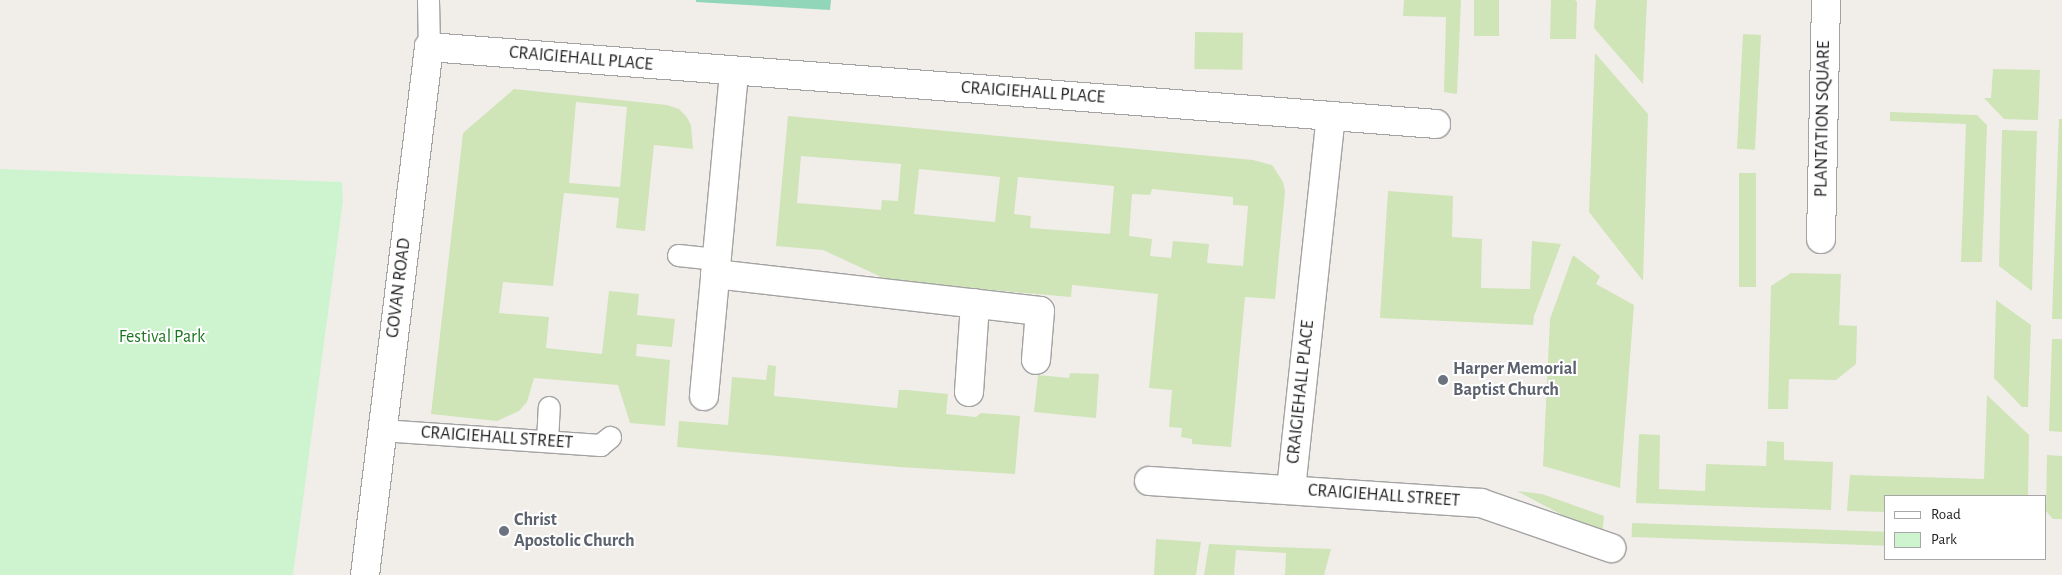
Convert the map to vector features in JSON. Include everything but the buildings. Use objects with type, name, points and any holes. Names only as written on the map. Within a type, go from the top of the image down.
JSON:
[{"type":"street","name":"PLANTATION SQUARE","points":[[1821,239],[1826,0]]},
{"type":"street","name":"CRAIGIEHALL PLACE","points":[[428,47],[1436,124]]},
{"type":"street","name":"GOVAN ROAD","points":[[366,575],[381,430],[428,47]]},
{"type":"street","points":[[704,396],[734,71]]},
{"type":"street","name":"CRAIGIEHALL PLACE","points":[[1291,489],[1331,116]]},
{"type":"street","points":[[716,266],[1040,311],[1036,360]]},
{"type":"street","points":[[969,392],[975,303]]},
{"type":"street","name":"CRAIGIEHALL STREET","points":[[1149,481],[1480,503],[1611,548]]},
{"type":"lane","name":"GOVAN ROAD","points":[[428,0],[428,47]]},
{"type":"lane","points":[[678,255],[716,266]]},
{"type":"lane","points":[[547,442],[549,408]]},
{"type":"lane","name":"CRAIGIEHALL STREET","points":[[381,430],[600,445],[610,437]]},
{"type":"green space","points":[[696,0],[831,0],[830,10],[696,2]]},
{"type":"green space","points":[[1404,0],[1461,0],[1457,94],[1444,92],[1446,17],[1403,16]]},
{"type":"green space","points":[[1474,0],[1499,0],[1499,36],[1474,36]]},
{"type":"green space","points":[[1551,0],[1575,0],[1577,2],[1576,39],[1550,39]]},
{"type":"green space","points":[[1596,0],[1647,0],[1643,84],[1594,28]]},
{"type":"green space","points":[[1195,32],[1243,33],[1242,70],[1194,69]]},
{"type":"green space","points":[[1743,34],[1761,35],[1755,150],[1737,149]]},
{"type":"green space","points":[[1595,53],[1648,114],[1643,281],[1589,212]]},
{"type":"green space","points":[[1993,69],[2040,70],[2038,120],[2004,119],[1984,98],[1991,98]]},
{"type":"green space","points":[[514,89],[667,105],[679,109],[686,116],[691,125],[693,149],[654,145],[645,231],[616,228],[619,198],[564,193],[553,286],[503,282],[499,313],[549,317],[546,348],[602,354],[609,291],[639,294],[637,315],[675,319],[672,347],[637,344],[636,356],[670,360],[665,426],[630,423],[618,385],[534,378],[527,402],[519,411],[497,421],[431,414],[463,133]],"holes":[[[576,102],[627,107],[620,187],[569,183]]]},
{"type":"green space","points":[[1890,112],[1977,115],[1987,125],[1982,262],[1961,262],[1966,124],[1890,121]]},
{"type":"green space","points":[[788,116],[1253,160],[1272,165],[1283,182],[1285,191],[1275,299],[1245,297],[1231,447],[1192,444],[1192,439],[1181,437],[1182,428],[1169,427],[1172,390],[1149,388],[1158,294],[1072,285],[1071,297],[890,281],[823,250],[776,246]],"holes":[[[801,156],[901,164],[898,201],[882,200],[881,210],[797,203]],[[919,169],[1000,177],[995,222],[914,214]],[[1018,177],[1114,186],[1110,234],[1030,228],[1031,216],[1014,214]],[[1152,189],[1233,197],[1233,205],[1248,206],[1243,266],[1207,263],[1209,244],[1173,241],[1171,258],[1150,256],[1152,239],[1129,236],[1132,194],[1150,195]]]},
{"type":"green space","points":[[2059,119],[2062,119],[2062,319],[2052,319]]},
{"type":"green space","points":[[2002,130],[2037,131],[2032,291],[1999,266]]},
{"type":"green space","name":"Festival Park","points":[[0,169],[342,182],[343,201],[293,575],[0,575]]},
{"type":"green space","points":[[1739,173],[1756,173],[1756,287],[1739,287]]},
{"type":"green space","points":[[1388,191],[1453,196],[1452,237],[1482,239],[1481,288],[1530,289],[1532,241],[1561,244],[1534,316],[1533,325],[1380,318]]},
{"type":"green space","points":[[1573,255],[1600,276],[1596,284],[1634,305],[1620,488],[1543,466],[1550,319]]},
{"type":"green space","points":[[1791,273],[1841,274],[1839,325],[1857,326],[1856,364],[1836,380],[1789,379],[1788,409],[1768,409],[1771,286]]},
{"type":"green space","points":[[1996,300],[2031,325],[2028,407],[2022,407],[1994,378]]},
{"type":"green space","points":[[2052,339],[2062,339],[2062,432],[2049,431]]},
{"type":"green space","points":[[768,365],[776,366],[774,396],[897,408],[899,390],[907,390],[948,394],[946,414],[976,417],[981,413],[1020,416],[1015,474],[900,467],[677,447],[679,421],[728,425],[732,377],[766,380]]},
{"type":"green space","points":[[1070,373],[1099,374],[1096,418],[1034,412],[1038,375],[1069,378]]},
{"type":"green space","points":[[1987,395],[2029,435],[2028,495],[1884,495],[1884,512],[1847,511],[1850,475],[1984,479]]},
{"type":"green space","points":[[1639,434],[1660,435],[1659,489],[1705,491],[1706,464],[1766,466],[1767,441],[1784,442],[1784,460],[1833,462],[1831,510],[1636,503]]},
{"type":"green space","points":[[2047,455],[2062,456],[2062,519],[2053,519],[2047,512]]},
{"type":"green space","points":[[1517,491],[1542,494],[1604,516],[1602,536]]},
{"type":"green space","points":[[1632,523],[1884,532],[1884,546],[1632,537]]},
{"type":"green space","points":[[1156,539],[1201,542],[1196,575],[1154,575]]},
{"type":"green space","points":[[1209,544],[1331,549],[1324,575],[1285,575],[1286,553],[1236,550],[1234,575],[1204,575]]},
{"type":"place","name":"Harper Memorial Baptist Church","points":[[1443,380]]},
{"type":"place","name":"Christ Apostolic Church","points":[[504,531]]}]
